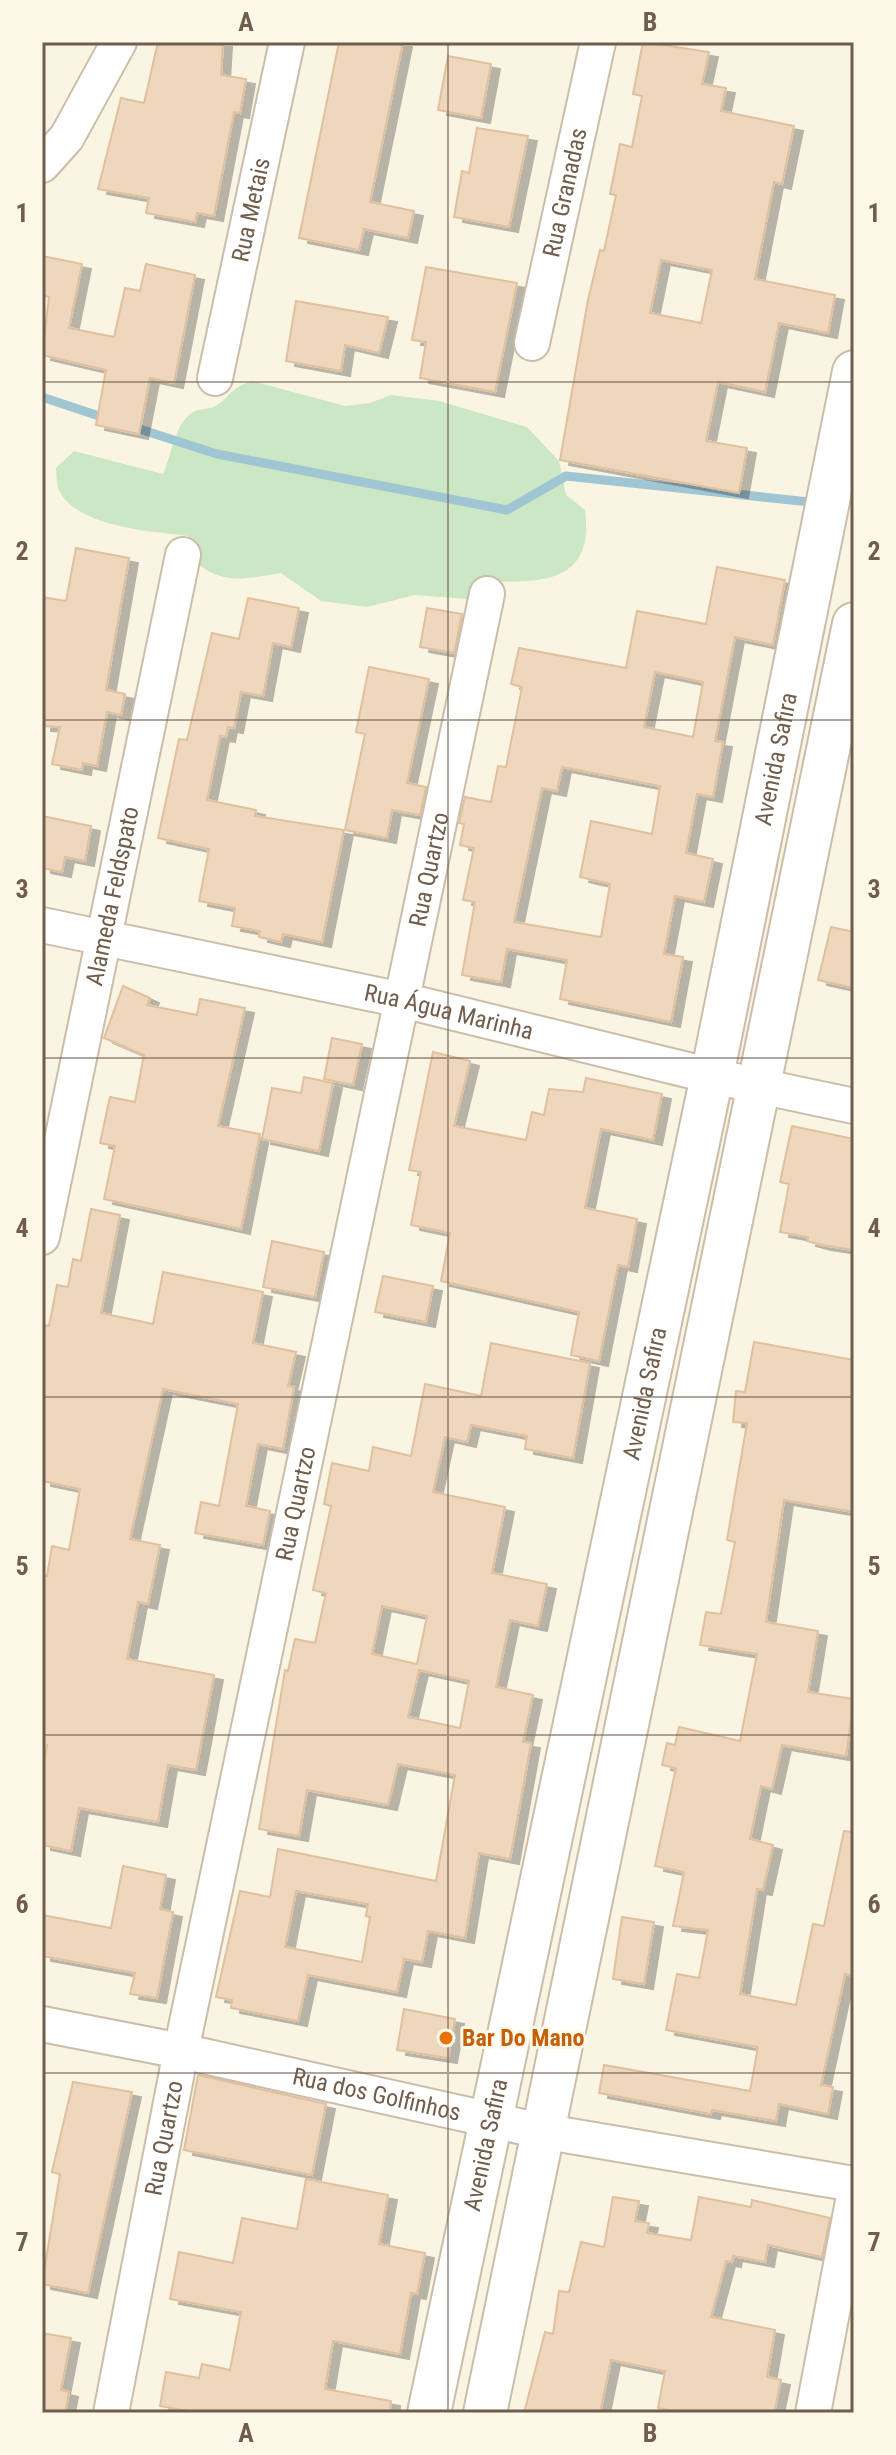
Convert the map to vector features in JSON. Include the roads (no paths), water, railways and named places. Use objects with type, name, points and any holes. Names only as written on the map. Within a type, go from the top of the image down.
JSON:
[{"type":"street","points":[[42,165],[67,137],[119,42]]},
{"type":"street","name":"Rua Metais","points":[[215,378],[287,42]]},
{"type":"street","name":"Rua Granadas","points":[[532,343],[598,42]]},
{"type":"street","name":"Avenida Safira","points":[[429,2413],[489,2117],[712,1076],[854,372]]},
{"type":"street","name":"Alameda Feldspato","points":[[42,1237],[183,555]]},
{"type":"street","name":"Rua Quartzo","points":[[111,2413],[181,2051],[487,594]]},
{"type":"street","name":"Avenida Safira","points":[[485,2413],[854,624]]},
{"type":"street","name":"Rua Água Marinha","points":[[42,925],[402,1000],[712,1076],[854,1106]]},
{"type":"street","name":"Rua dos Golfinhos","points":[[42,2024],[489,2117],[541,2131],[854,2184]]},
{"type":"street","points":[[813,2413],[854,2196]]},
{"type":"waterway","points":[[42,397],[108,419]]},
{"type":"waterway","points":[[130,426],[217,454],[507,510],[566,476],[819,503]]},
{"type":"place","name":"Bar Do Mano","points":[[446,2038]]}]
